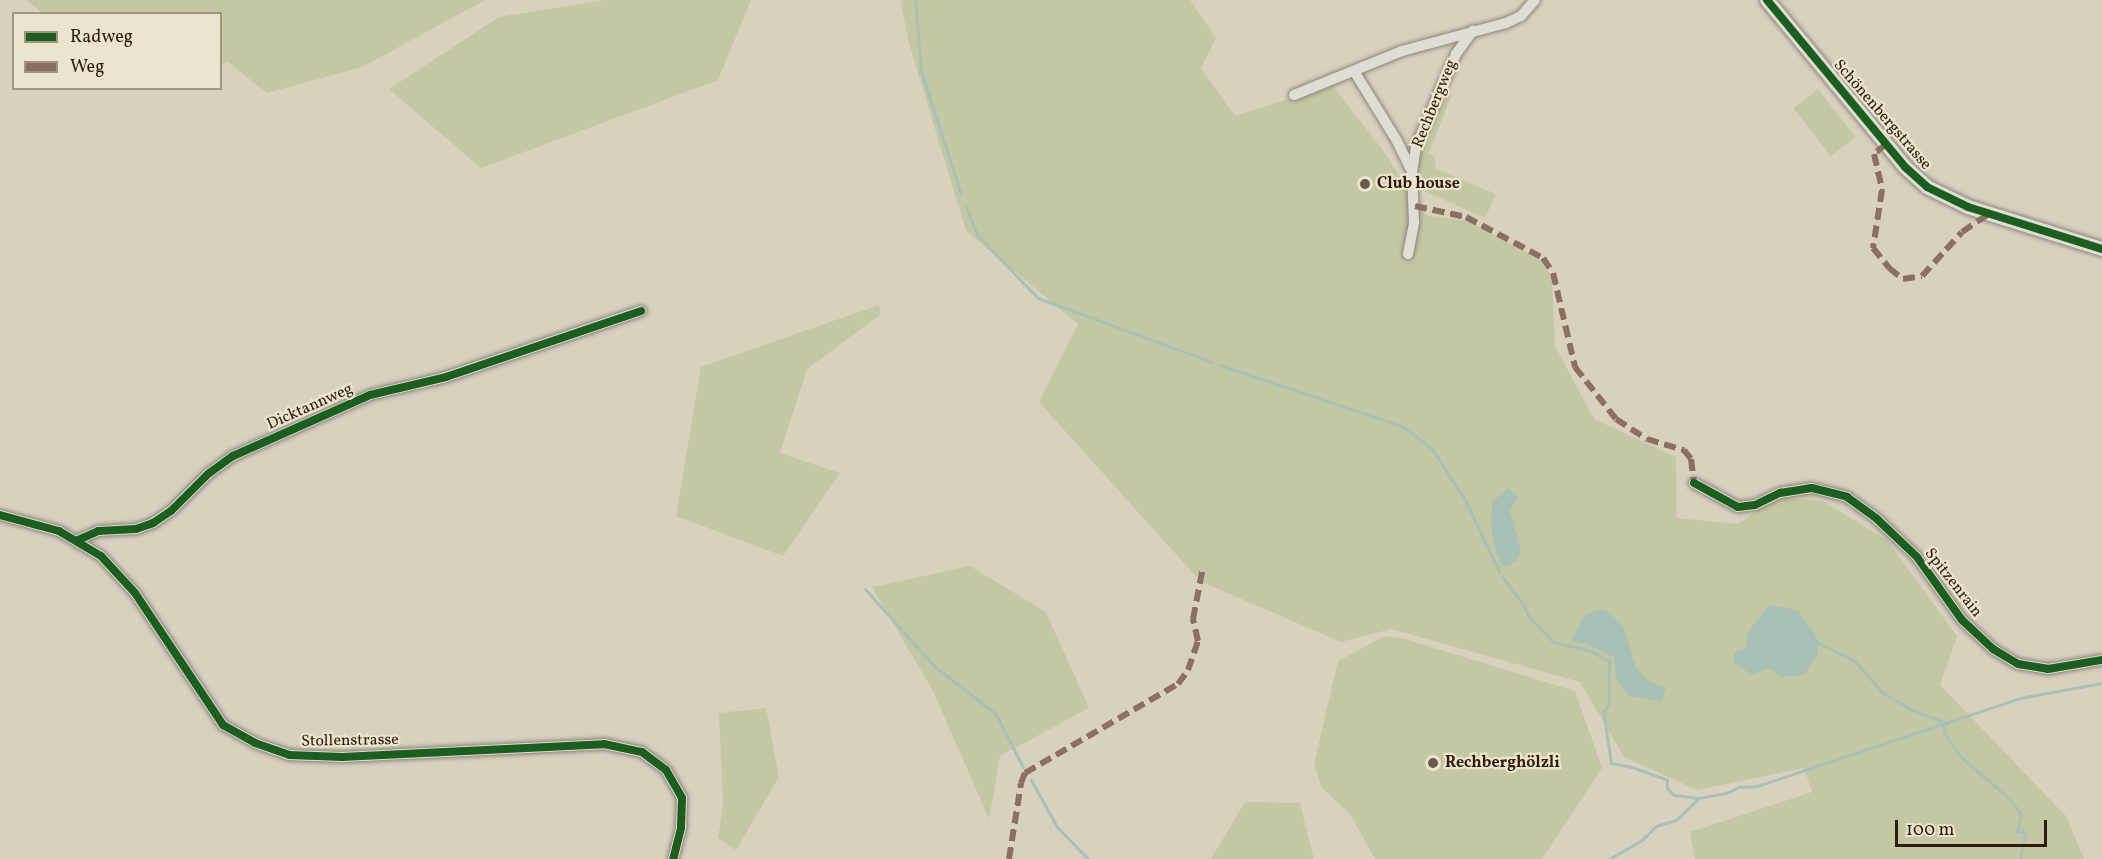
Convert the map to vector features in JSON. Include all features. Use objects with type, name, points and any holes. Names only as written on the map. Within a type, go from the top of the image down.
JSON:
[{"type":"street","points":[[1294,95],[1401,51],[1521,16],[1535,0]]},
{"type":"street","name":"Schönenbergstrasse","points":[[1767,0],[1900,161],[1927,187],[1968,207],[2102,249]]},
{"type":"street","name":"Rechbergweg","points":[[1408,254],[1414,222],[1412,172],[1416,146],[1456,54],[1473,30]]},
{"type":"street","points":[[1354,71],[1397,141],[1412,172]]},
{"type":"street","name":"Dicktannweg","points":[[78,540],[98,531],[136,529],[153,523],[171,511],[208,474],[233,456],[370,395],[446,377],[641,311]]},
{"type":"street","name":"Spitzenrain","points":[[1694,483],[1738,507],[1755,504],[1780,493],[1812,488],[1847,497],[1877,519],[1917,557],[1962,620],[1994,649],[2018,664],[2049,669],[2102,660]]},
{"type":"street","name":"Stollenstrasse","points":[[0,515],[31,522],[78,540],[101,556],[117,571],[223,725],[255,743],[290,755],[342,757],[604,744],[642,752],[666,770],[682,798],[681,828],[673,859]]},
{"type":"green space","points":[[27,0],[485,0],[362,67],[267,93],[228,62],[222,64],[222,12],[41,12]]},
{"type":"green space","points":[[605,0],[751,0],[718,80],[481,168],[389,89],[499,17]]},
{"type":"green space","points":[[901,0],[1190,0],[1216,38],[1201,68],[1235,116],[1332,85],[1382,149],[1426,215],[1467,221],[1541,260],[1552,277],[1555,346],[1594,419],[1676,457],[1677,518],[1738,524],[1777,497],[1823,501],[1887,540],[1957,636],[1940,685],[2066,816],[2084,859],[1695,859],[1690,832],[1812,792],[1804,768],[1697,790],[1624,757],[1580,682],[1391,629],[1341,642],[1200,581],[1039,402],[1078,324],[966,231],[908,40]]},
{"type":"green space","points":[[1818,89],[1856,137],[1831,156],[1794,108]]},
{"type":"green space","points":[[1443,91],[1452,94],[1429,153],[1434,156],[1436,169],[1496,194],[1485,218],[1424,191],[1418,167],[1419,148]]},
{"type":"green space","points":[[879,305],[881,314],[807,369],[780,453],[840,473],[783,556],[676,516],[701,367]]},
{"type":"green space","points":[[970,566],[1046,612],[1089,708],[1000,756],[989,819],[933,691],[872,587]]},
{"type":"green space","points":[[1385,636],[1405,639],[1575,691],[1602,768],[1542,859],[1375,859],[1350,814],[1322,788],[1314,764],[1338,661]]},
{"type":"green space","points":[[766,708],[779,777],[736,850],[718,838],[723,806],[719,713]]},
{"type":"green space","points":[[1245,802],[1300,803],[1314,859],[1211,859]]},
{"type":"shaded area","points":[[1508,488],[1518,497],[1510,511],[1521,550],[1517,560],[1506,567],[1501,564],[1495,549],[1491,527],[1492,502]]},
{"type":"shaded area","points":[[1769,605],[1797,610],[1815,634],[1819,643],[1817,656],[1804,675],[1782,677],[1767,668],[1752,675],[1734,663],[1734,652],[1745,649],[1748,632]]},
{"type":"shaded area","points":[[1601,609],[1609,612],[1623,626],[1636,668],[1650,682],[1666,687],[1662,701],[1629,696],[1616,679],[1614,657],[1584,643],[1574,642],[1572,638],[1585,615]]},
{"type":"waterway","points":[[915,0],[921,71],[961,194]]},
{"type":"waterway","points":[[965,205],[977,235],[1038,298],[1212,362]]},
{"type":"waterway","points":[[1220,365],[1404,427],[1432,449],[1464,498],[1499,571]]},
{"type":"waterway","points":[[1502,577],[1523,604],[1529,617],[1553,642],[1589,650],[1609,661],[1609,705],[1604,710],[1604,717],[1611,763],[1632,767],[1667,780],[1667,788],[1674,795],[1698,798],[1726,793],[1739,787],[1757,786],[2020,698],[2102,683]]},
{"type":"waterway","points":[[865,589],[935,667],[995,713],[1023,767]]},
{"type":"waterway","points":[[1819,643],[1855,661],[1882,692],[1910,709],[1947,723]]},
{"type":"waterway","points":[[1943,724],[1944,733],[1961,757],[2010,799],[2021,815],[2017,832],[2025,832],[2020,859]]},
{"type":"waterway","points":[[1031,780],[1057,827],[1088,859]]},
{"type":"waterway","points":[[1609,859],[1643,839],[1656,826],[1676,820],[1698,799]]},
{"type":"marked path","points":[[1886,144],[1874,154],[1882,190],[1873,248],[1889,268],[1903,279],[1922,276],[1962,232],[1989,214]]},
{"type":"marked path","points":[[1415,206],[1466,217],[1543,258],[1553,273],[1575,367],[1616,419],[1647,439],[1684,450],[1691,459],[1694,483]]},
{"type":"marked path","points":[[1009,859],[1021,783],[1025,773],[1178,684],[1188,670],[1198,641],[1193,619],[1203,567]]},
{"type":"cycle path","points":[[1767,0],[1905,167],[1927,187],[1968,207],[2102,249]]},
{"type":"cycle path","points":[[78,540],[98,531],[136,529],[153,523],[171,511],[208,474],[233,456],[370,395],[446,377],[641,311]]},
{"type":"cycle path","points":[[1694,483],[1738,507],[1755,505],[1780,493],[1812,488],[1847,497],[1877,519],[1917,557],[1962,620],[1993,649],[2018,664],[2048,669],[2102,660]]},
{"type":"cycle path","points":[[0,515],[59,531],[101,556],[135,593],[223,725],[255,743],[289,755],[342,757],[604,744],[642,752],[666,770],[682,798],[681,828],[673,859]]},
{"type":"place","name":"Club house","points":[[1365,184]]},
{"type":"place","name":"Rechberghölzli","points":[[1433,763]]}]
